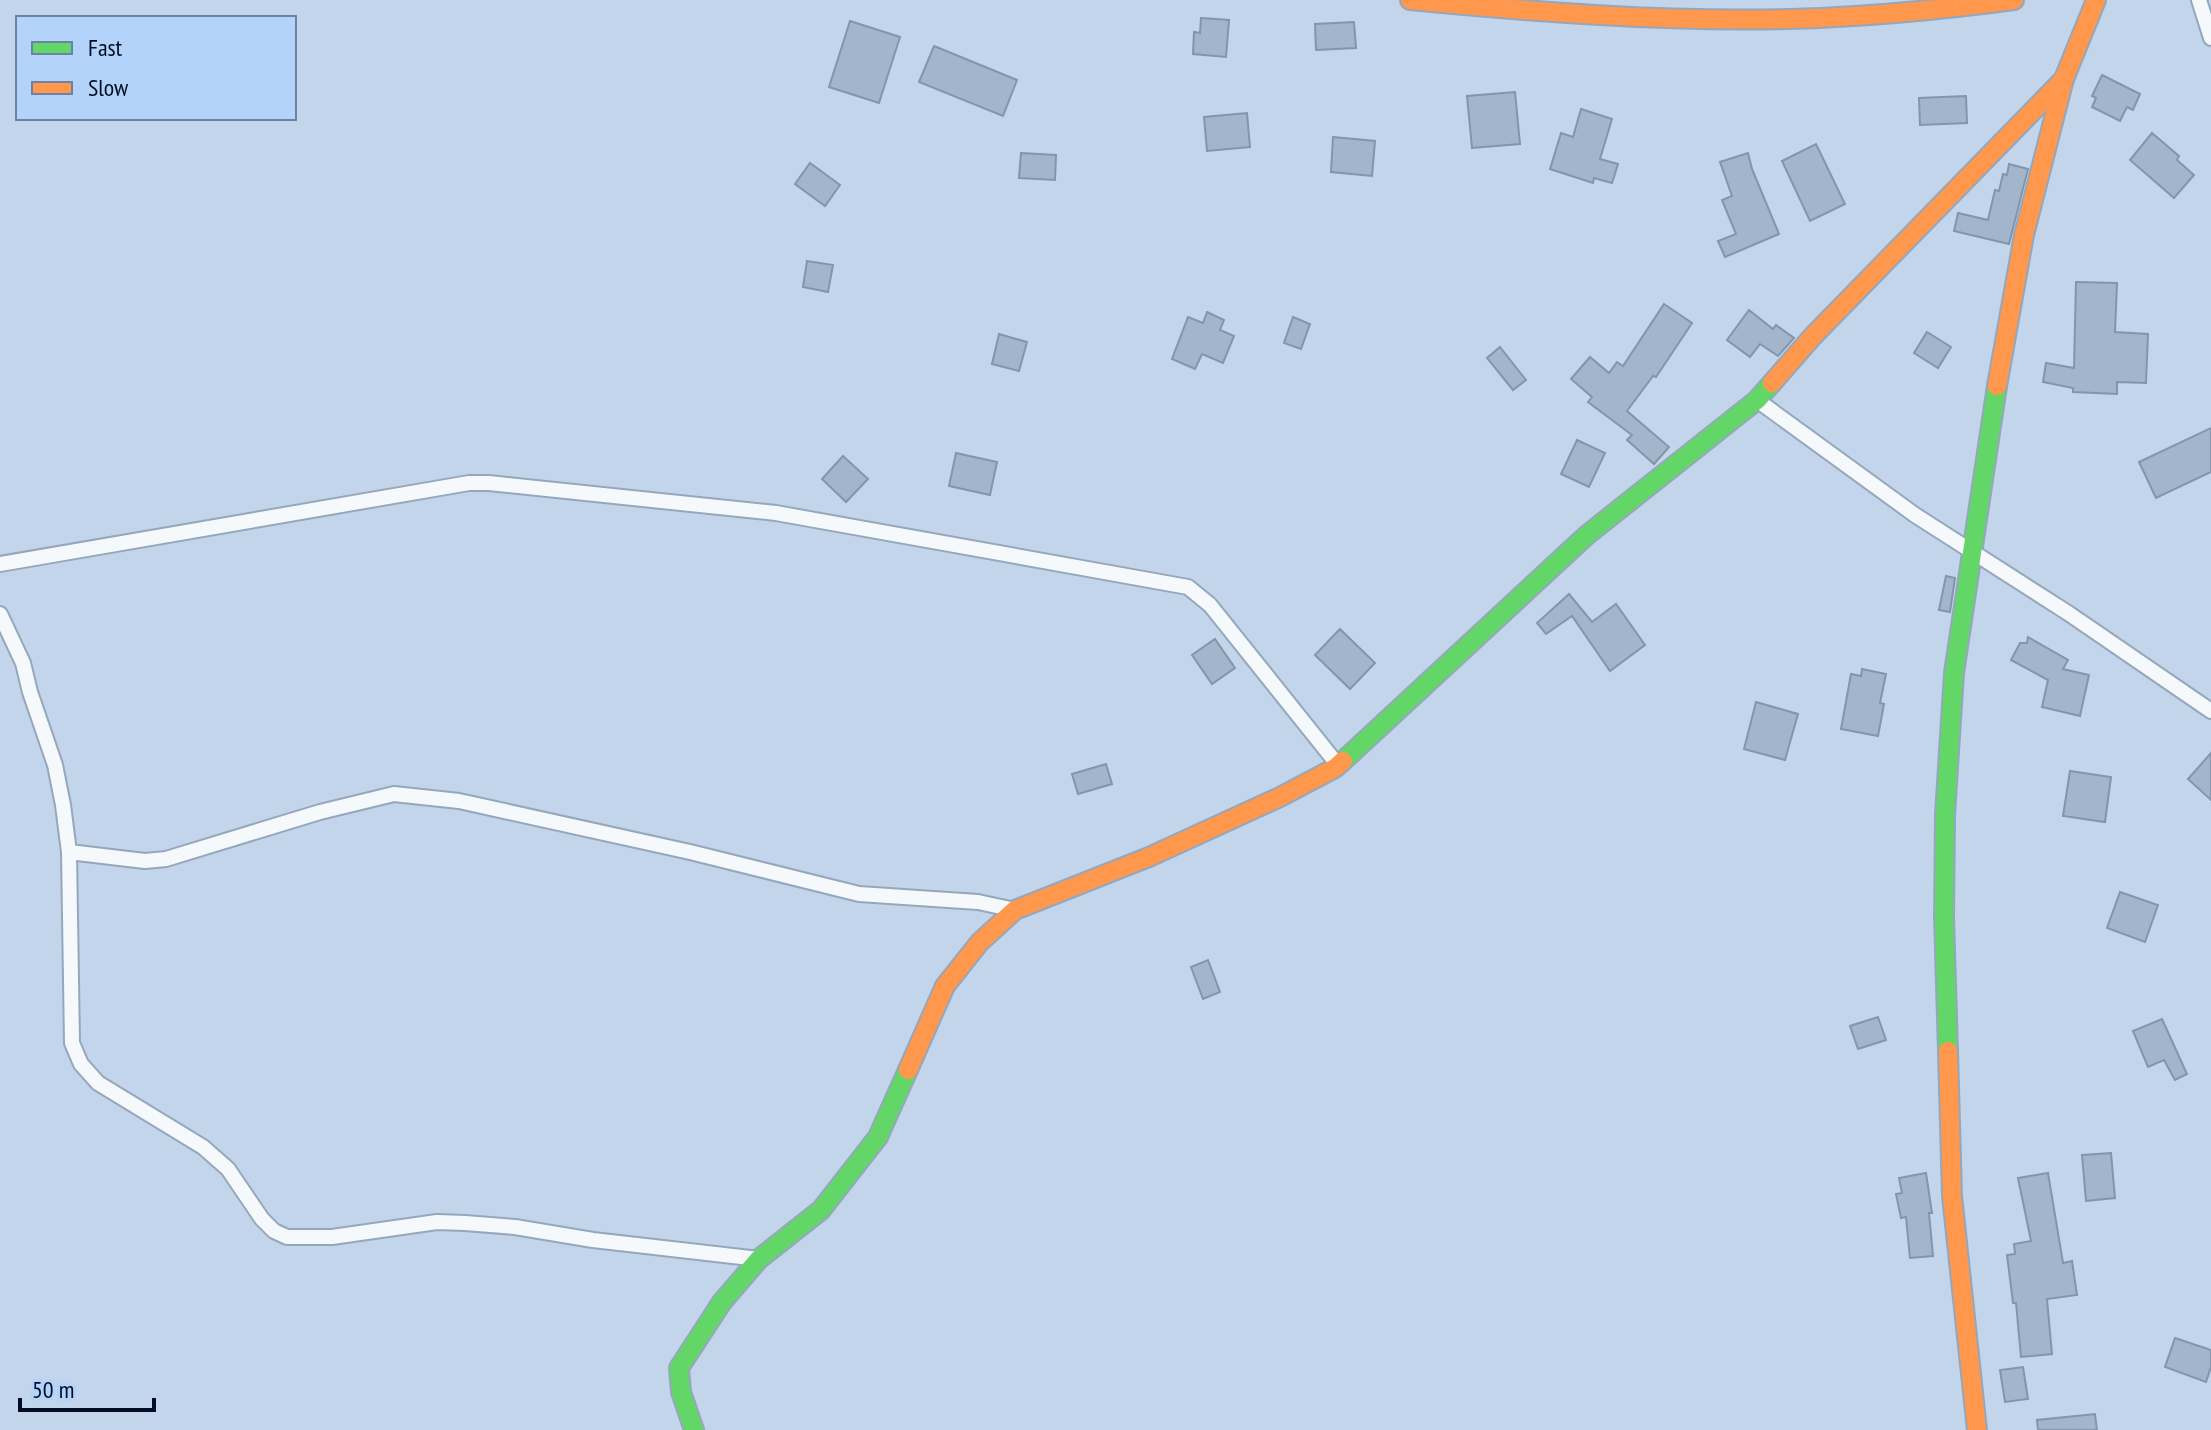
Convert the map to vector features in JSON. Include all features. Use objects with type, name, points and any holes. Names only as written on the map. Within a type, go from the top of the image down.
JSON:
[{"type":"street","points":[[1410,0],[1630,17],[1768,20],[1965,8],[2014,0]]},
{"type":"street","points":[[1977,1430],[1952,1196],[1944,917],[1945,815],[1954,673],[1997,388],[2024,235],[2064,79],[2096,0]]},
{"type":"street","points":[[2199,0],[2211,38]]},
{"type":"street","points":[[694,1430],[680,1391],[679,1368],[722,1302],[759,1259],[821,1210],[878,1137],[945,986],[980,942],[1015,910],[1149,857],[1300,788],[1338,765],[1587,535],[1757,400],[1813,336],[2064,79]]},
{"type":"street","points":[[1757,400],[1861,478],[2211,711]]},
{"type":"street","points":[[0,564],[469,483],[776,513],[1188,587],[1210,605],[1338,765]]},
{"type":"street","points":[[0,614],[23,663],[55,765],[69,852],[72,1043],[81,1064],[98,1083],[203,1147],[228,1169],[262,1219],[274,1231],[287,1237],[317,1237],[437,1222],[465,1223],[759,1259]]},
{"type":"street","points":[[69,852],[145,861],[166,859],[320,812],[394,794],[459,801],[690,852],[859,894],[978,902],[1015,910]]},
{"type":"building","points":[[1201,18],[1229,20],[1226,57],[1193,54],[1194,32],[1200,33]]},
{"type":"building","points":[[850,21],[900,37],[879,103],[829,87]]},
{"type":"building","points":[[1354,22],[1356,48],[1316,50],[1315,24]]},
{"type":"building","points":[[934,46],[1017,80],[1003,116],[919,82]]},
{"type":"building","points":[[2102,75],[2140,94],[2133,110],[2127,107],[2120,121],[2092,107],[2096,98],[2092,96]]},
{"type":"building","points":[[1515,92],[1520,144],[1472,148],[1467,96]]},
{"type":"building","points":[[1966,96],[1967,123],[1920,125],[1919,98]]},
{"type":"building","points":[[1581,109],[1612,119],[1600,159],[1618,164],[1612,183],[1594,178],[1593,183],[1550,169],[1561,133],[1573,137]]},
{"type":"building","points":[[1247,113],[1250,147],[1207,151],[1204,117]]},
{"type":"building","points":[[2152,133],[2179,156],[2177,160],[2194,175],[2174,198],[2130,160]]},
{"type":"building","points":[[1333,137],[1375,141],[1372,176],[1331,172]]},
{"type":"building","points":[[1816,144],[1845,204],[1810,221],[1782,161]]},
{"type":"building","points":[[1021,153],[1056,155],[1055,180],[1019,178]]},
{"type":"building","points":[[1748,153],[1779,234],[1725,257],[1718,241],[1736,234],[1722,200],[1732,196],[1720,162]]},
{"type":"building","points":[[810,163],[840,185],[825,206],[795,184]]},
{"type":"building","points":[[2009,164],[2028,169],[2009,244],[1954,231],[1958,213],[1988,220],[1995,190],[1999,191]]},
{"type":"building","points":[[807,261],[833,265],[828,292],[803,287]]},
{"type":"building","points":[[2076,282],[2117,283],[2115,332],[2148,334],[2146,383],[2117,382],[2117,394],[2073,392],[2073,388],[2043,382],[2046,363],[2074,368]]},
{"type":"building","points":[[1664,304],[1692,323],[1656,377],[1653,376],[1627,411],[1669,447],[1654,464],[1627,440],[1632,435],[1588,402],[1592,397],[1571,379],[1590,357],[1609,373],[1617,362],[1623,366]]},
{"type":"building","points":[[1749,310],[1773,329],[1776,325],[1794,338],[1778,356],[1760,344],[1750,357],[1727,340]]},
{"type":"building","points":[[1207,312],[1224,320],[1220,330],[1234,336],[1223,363],[1202,354],[1195,369],[1172,359],[1188,317],[1203,323]]},
{"type":"building","points":[[1293,317],[1310,324],[1301,349],[1284,343]]},
{"type":"building","points":[[1927,332],[1951,347],[1938,368],[1914,353]]},
{"type":"building","points":[[999,334],[1027,342],[1019,371],[992,364]]},
{"type":"building","points":[[1500,347],[1526,380],[1513,390],[1487,358]]},
{"type":"building","points":[[2211,428],[2211,472],[2156,498],[2139,462]]},
{"type":"building","points":[[1577,440],[1605,453],[1589,487],[1561,474]]},
{"type":"building","points":[[956,453],[997,462],[990,495],[949,486]]},
{"type":"building","points":[[843,456],[868,479],[846,502],[822,479]]},
{"type":"building","points":[[1946,576],[1955,578],[1950,612],[1939,610]]},
{"type":"building","points":[[1569,594],[1592,622],[1616,604],[1645,645],[1610,671],[1572,616],[1546,634],[1537,623]]},
{"type":"building","points":[[1340,629],[1375,663],[1350,689],[1315,655]]},
{"type":"building","points":[[2028,637],[2068,660],[2063,669],[2089,675],[2080,716],[2042,707],[2048,680],[2011,660],[2020,643],[2027,643]]},
{"type":"building","points":[[1215,639],[1235,668],[1212,684],[1192,655]]},
{"type":"building","points":[[1862,669],[1886,674],[1878,736],[1841,729],[1851,674],[1861,676]]},
{"type":"building","points":[[1756,702],[1798,714],[1785,760],[1744,749]]},
{"type":"building","points":[[2211,753],[2211,800],[2188,779]]},
{"type":"building","points":[[1106,764],[1112,784],[1078,794],[1072,774]]},
{"type":"building","points":[[2070,771],[2111,777],[2105,822],[2063,816]]},
{"type":"building","points":[[2120,892],[2158,905],[2145,942],[2107,928]]},
{"type":"building","points":[[1208,960],[1220,992],[1203,999],[1191,967]]},
{"type":"building","points":[[1878,1017],[1886,1040],[1858,1049],[1850,1026]]},
{"type":"building","points":[[2162,1019],[2187,1074],[2175,1080],[2164,1060],[2148,1067],[2133,1031]]},
{"type":"building","points":[[2111,1153],[2115,1198],[2086,1201],[2082,1155]]},
{"type":"building","points":[[1926,1173],[1932,1213],[1929,1213],[1933,1256],[1910,1258],[1906,1217],[1901,1218],[1896,1194],[1902,1193],[1899,1178]]},
{"type":"building","points":[[2048,1173],[2063,1263],[2072,1261],[2077,1295],[2047,1299],[2052,1354],[2021,1357],[2007,1255],[2015,1254],[2014,1244],[2031,1241],[2018,1178]]},
{"type":"building","points":[[2175,1338],[2211,1350],[2211,1367],[2206,1382],[2165,1367]]},
{"type":"building","points":[[2023,1367],[2028,1399],[2005,1402],[2000,1370]]},
{"type":"building","points":[[2095,1414],[2097,1430],[2038,1430],[2037,1420]]},
{"type":"traffic: fast","points":[[1343,761],[1587,535],[1757,400],[1772,383]]},
{"type":"traffic: fast","points":[[1948,1051],[1945,815],[1954,673],[1997,386]]},
{"type":"traffic: fast","points":[[694,1430],[681,1392],[679,1368],[722,1302],[759,1259],[821,1210],[878,1137],[908,1070]]},
{"type":"traffic: slow","points":[[1410,0],[1599,15],[1741,20],[1873,15],[2014,0]]},
{"type":"traffic: slow","points":[[1997,386],[2024,235],[2064,79],[2096,0]]},
{"type":"traffic: slow","points":[[1772,383],[1813,336],[2064,79]]},
{"type":"traffic: slow","points":[[908,1070],[945,986],[980,942],[1015,910],[1149,857],[1280,797],[1343,761]]},
{"type":"traffic: slow","points":[[1948,1051],[1952,1196],[1977,1430]]}]
